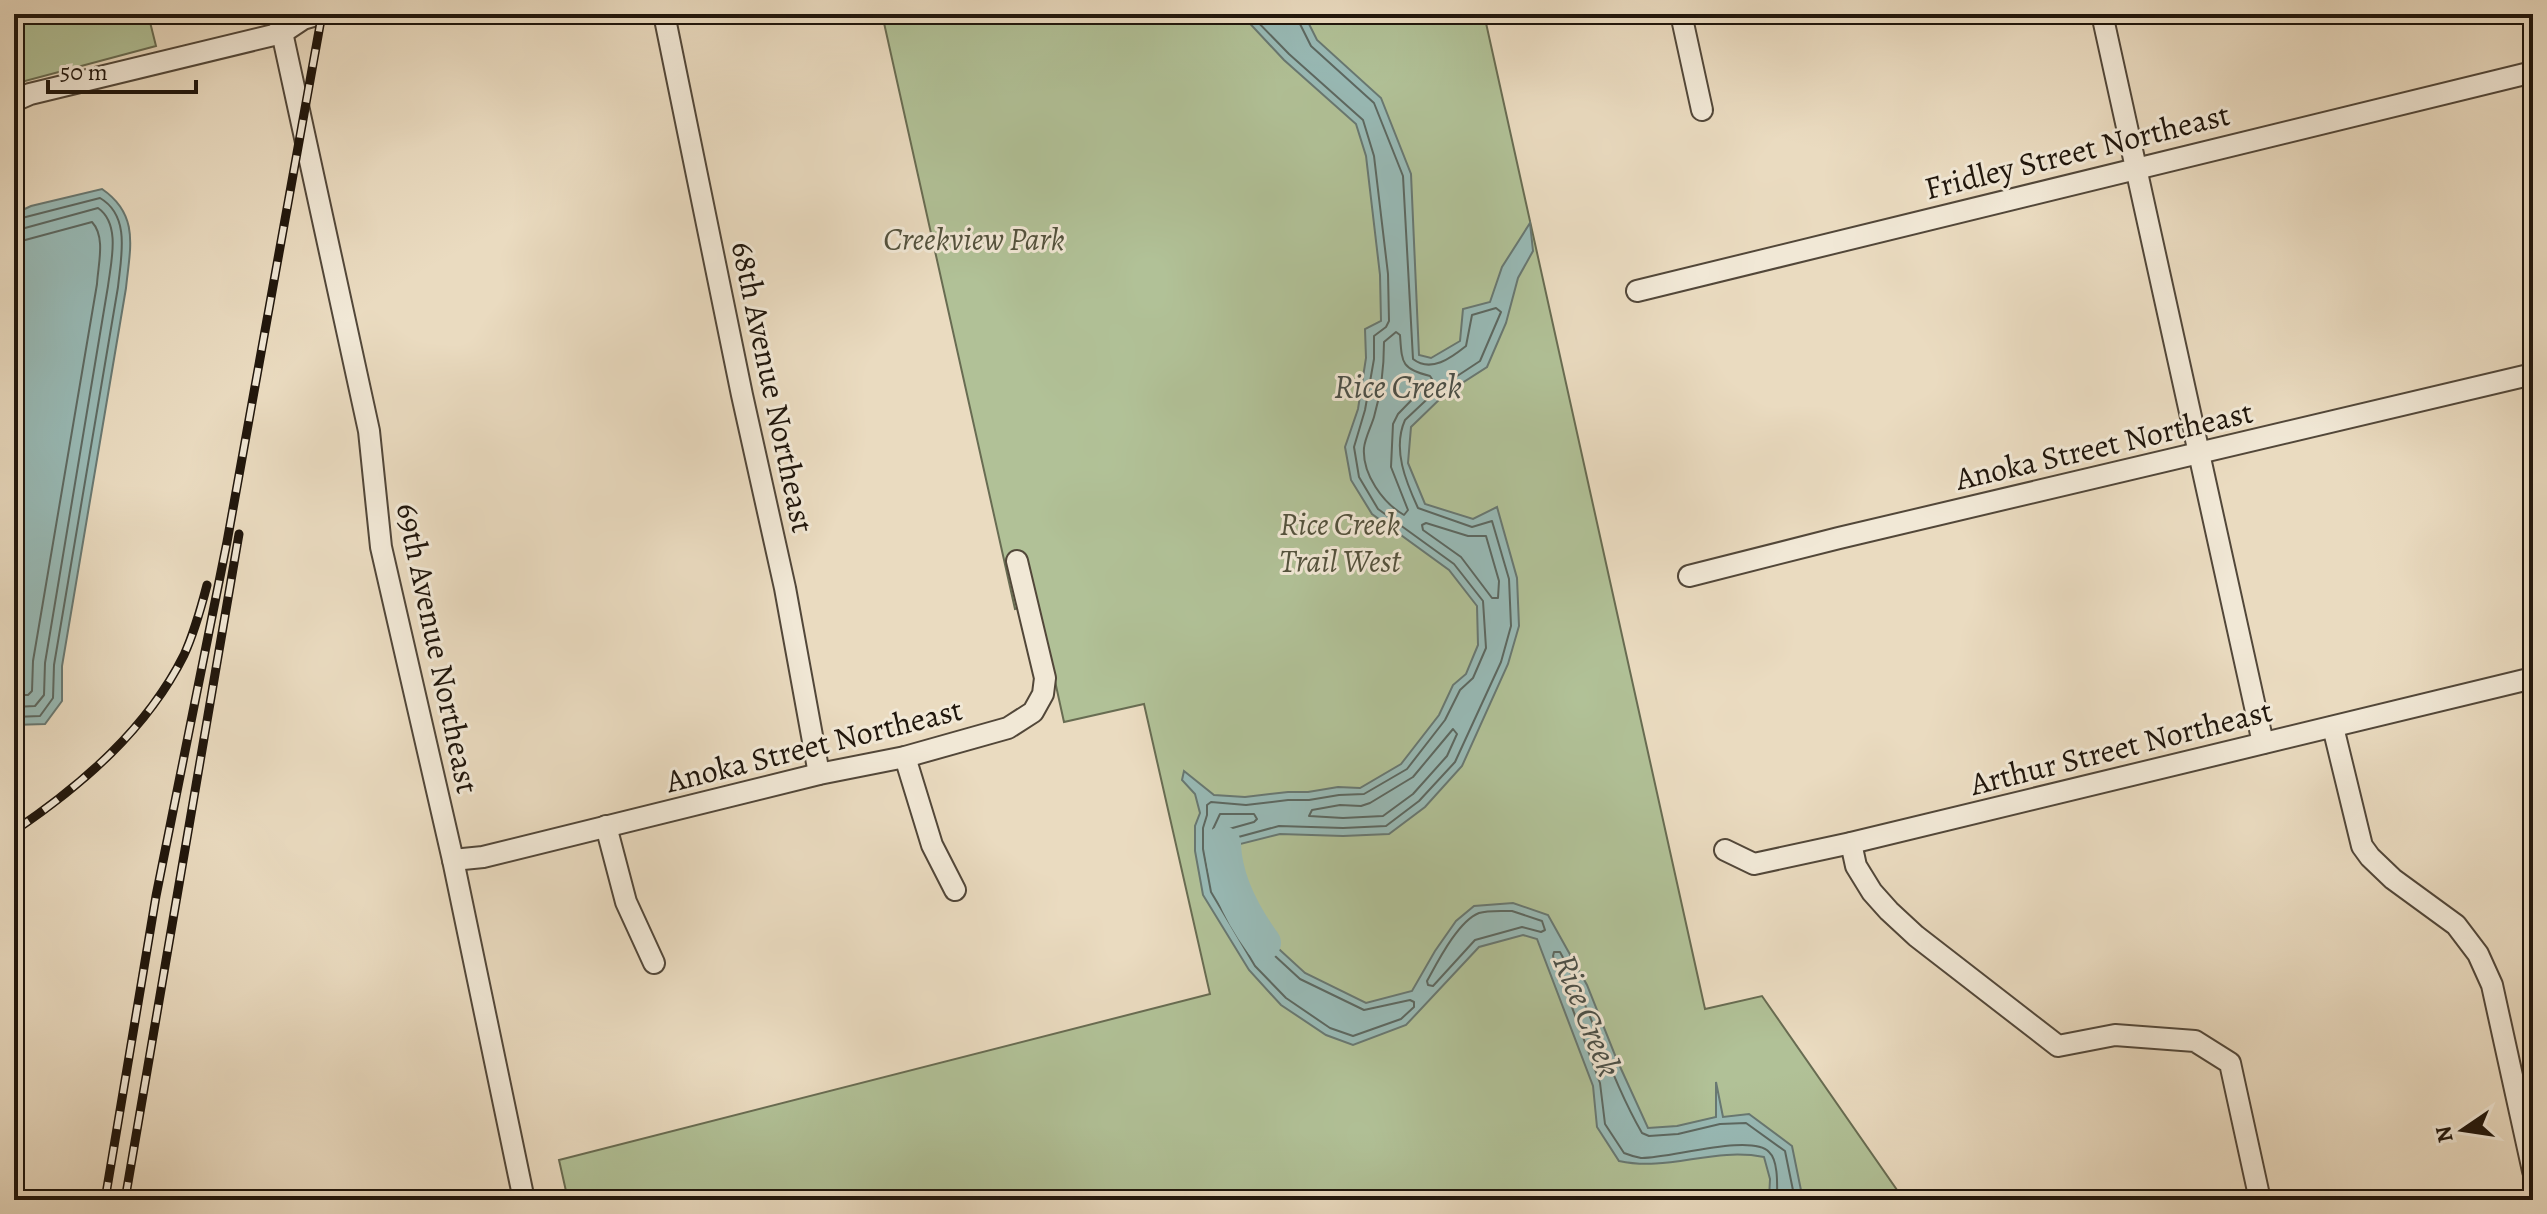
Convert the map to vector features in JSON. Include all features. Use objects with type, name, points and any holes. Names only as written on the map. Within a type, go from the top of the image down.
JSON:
[{"type":"street","points":[[14,101],[320,14]]},
{"type":"street","name":"68th Avenue Northeast","points":[[664,14],[785,588],[819,774]]},
{"type":"street","points":[[1681,14],[1702,110]]},
{"type":"street","points":[[2102,14],[2263,743]]},
{"type":"street","name":"69th Avenue Northeast","points":[[280,24],[369,431],[381,547],[453,860],[524,1200]]},
{"type":"street","name":"Fridley Street Northeast","points":[[1637,291],[2533,72]]},
{"type":"street","name":"Anoka Street Northeast","points":[[1689,576],[2533,374]]},
{"type":"street","name":"Anoka Street Northeast","points":[[453,860],[483,857],[819,774],[905,757],[1008,728],[1033,712],[1043,694],[1045,678],[1017,561]]},
{"type":"street","name":"Arthur Street Northeast","points":[[1725,850],[1754,864],[2533,678]]},
{"type":"street","points":[[2333,727],[2362,846],[2393,879],[2456,925],[2478,954],[2492,985],[2533,1171]]},
{"type":"street","points":[[905,757],[932,845],[955,890]]},
{"type":"street","points":[[606,826],[626,902],[654,963]]},
{"type":"street","points":[[1851,843],[1856,866],[1872,892],[1889,911],[1916,936],[2058,1046],[2115,1035],[2195,1041],[2230,1063],[2260,1200]]},
{"type":"green space","points":[[14,14],[148,14],[156,46],[14,84]]},
{"type":"green space","name":"Rice Creek Trail West","points":[[882,14],[1484,14],[1705,1009],[1762,996],[1904,1200],[568,1200],[559,1160],[1210,994],[1144,704],[1064,722],[1038,604],[1015,609]]},
{"type":"water","name":"Rice Creek","points":[[1241,14],[1304,14],[1317,40],[1381,98],[1411,174],[1419,355],[1431,358],[1460,341],[1463,309],[1490,302],[1502,267],[1530,223],[1533,251],[1518,278],[1506,323],[1487,367],[1445,394],[1411,427],[1408,463],[1425,504],[1473,519],[1497,507],[1517,578],[1519,626],[1508,664],[1462,766],[1425,807],[1389,834],[1280,834],[1236,845],[1223,866],[1237,900],[1268,939],[1305,973],[1366,1003],[1412,991],[1456,921],[1474,906],[1513,903],[1548,915],[1587,985],[1648,1128],[1677,1126],[1716,1117],[1716,1082],[1723,1117],[1749,1114],[1792,1146],[1803,1200],[1769,1200],[1770,1179],[1764,1157],[1726,1155],[1655,1164],[1619,1161],[1597,1127],[1593,1086],[1537,939],[1523,935],[1479,947],[1406,1025],[1353,1045],[1326,1035],[1281,1005],[1249,970],[1203,895],[1195,851],[1195,826],[1200,813],[1195,794],[1182,780],[1184,771],[1214,795],[1245,797],[1338,787],[1360,788],[1401,764],[1439,715],[1453,685],[1466,674],[1478,645],[1477,606],[1449,570],[1372,514],[1351,480],[1345,447],[1358,409],[1366,358],[1365,329],[1381,321],[1380,275],[1366,156],[1356,124],[1284,60]]},
{"type":"water","points":[[102,189],[114,199],[127,221],[129,259],[62,666],[62,701],[45,724],[14,725],[14,214],[31,206]]},
{"type":"waterway","name":"Rice Creek","points":[[1223,844],[1227,871],[1236,896],[1263,943]]},
{"type":"railway","points":[[105,1200],[156,896],[227,542],[322,14]]},
{"type":"railway","points":[[125,1200],[239,534]]},
{"type":"railway","points":[[14,831],[88,775],[111,754],[151,707],[184,655],[207,585]]},
{"type":"park label","name":"Creekview Park","points":[[974,239]]}]
